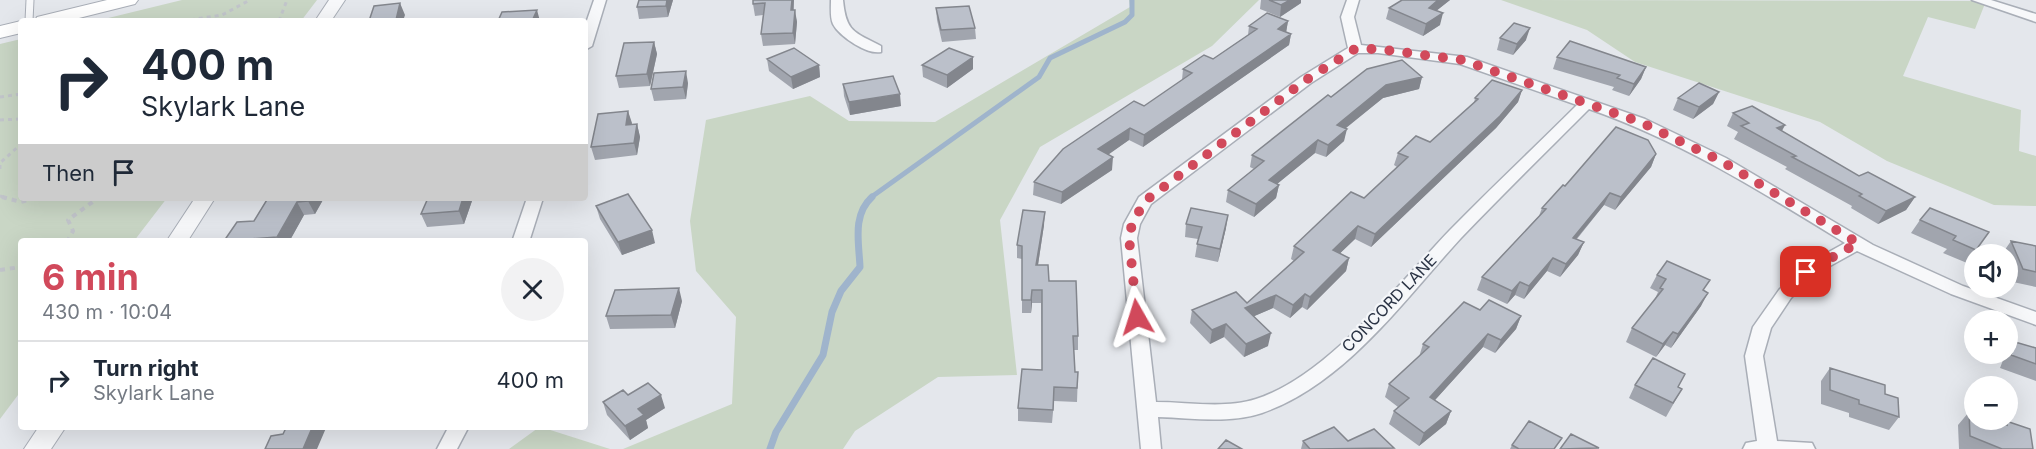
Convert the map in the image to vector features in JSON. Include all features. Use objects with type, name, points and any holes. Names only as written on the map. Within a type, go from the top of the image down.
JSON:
[{"type":"main road","points":[[56,18],[129,0]]},
{"type":"main road","points":[[0,32],[18,28]]},
{"type":"street","points":[[325,18],[337,0]]},
{"type":"street","points":[[588,37],[600,0]]},
{"type":"street","points":[[837,0],[839,23],[852,36],[876,49]]},
{"type":"street","points":[[1353,0],[1348,6],[1347,15],[1355,49]]},
{"type":"street","points":[[1978,0],[2036,18]]},
{"type":"street","points":[[1151,449],[1129,238],[1132,224],[1145,201],[1306,80],[1355,49],[1378,49],[1462,60],[1640,122],[1697,148],[1858,243],[1957,290],[2036,319]]},
{"type":"street","name":"CONCORD LANE","points":[[1146,409],[1230,410],[1256,407],[1281,398],[1306,382],[1351,345],[1586,104]]},
{"type":"street","points":[[179,238],[203,201]]},
{"type":"street","points":[[521,238],[534,201]]},
{"type":"street","points":[[1806,449],[1760,448],[1754,356],[1762,327],[1785,294],[1806,272],[1858,243]]},
{"type":"street","points":[[37,449],[51,430]]},
{"type":"street","points":[[447,449],[457,430]]},
{"type":"lane","points":[[29,18],[30,0]]},
{"type":"path","points":[[202,18],[222,15],[250,0]]},
{"type":"path","points":[[280,18],[287,0]]},
{"type":"path","points":[[0,97],[18,94]]},
{"type":"path","points":[[0,120],[18,120]]},
{"type":"path","points":[[0,170],[0,163],[18,147]]},
{"type":"path","points":[[0,196],[25,201]]},
{"type":"path","points":[[69,238],[73,231],[68,220],[94,201]]},
{"type":"path","points":[[0,270],[18,267]]},
{"type":"green space","points":[[182,0],[317,0],[303,18],[108,18]]},
{"type":"green space","points":[[1129,0],[1259,0],[1212,46],[1040,147],[1000,220],[1017,375],[938,377],[855,431],[843,449],[623,449],[732,404],[736,317],[696,271],[690,221],[706,120],[810,96],[849,121],[935,122],[1130,7]]},
{"type":"green space","points":[[1501,0],[1986,1],[1975,29],[1928,17],[1903,76],[2021,110],[2019,151],[2036,156],[2036,206],[1994,205],[1887,161],[1820,122],[1635,62],[1587,30]]},
{"type":"green space","points":[[18,40],[18,201],[165,201],[136,238],[18,238],[18,395],[0,419],[0,44]]},
{"type":"green space","points":[[535,430],[550,430],[610,449],[509,449]]},
{"type":"building","points":[[639,0],[667,0],[666,6],[637,7]]},
{"type":"building","points":[[753,0],[792,0],[791,10],[795,10],[793,33],[761,34],[765,3],[753,4]]},
{"type":"building","points":[[1269,0],[1290,0],[1281,5]]},
{"type":"building","points":[[1402,0],[1438,0],[1429,8],[1443,13],[1426,24],[1389,8]]},
{"type":"building","points":[[400,3],[396,18],[370,18],[374,6]]},
{"type":"building","points":[[969,6],[975,28],[941,30],[936,8]]},
{"type":"building","points":[[537,10],[533,18],[499,18],[502,12]]},
{"type":"building","points":[[1267,13],[1288,21],[1278,29],[1291,34],[1144,135],[1130,128],[1098,149],[1113,157],[1062,192],[1034,182],[1063,149],[1134,101],[1144,106],[1192,73],[1183,69],[1204,55],[1213,59],[1257,29],[1249,26]]},
{"type":"building","points":[[1514,23],[1530,28],[1517,44],[1500,38]]},
{"type":"building","points":[[1570,41],[1646,67],[1634,84],[1617,78],[1620,75],[1557,57]]},
{"type":"building","points":[[654,42],[647,74],[616,76],[624,43]]},
{"type":"building","points":[[794,48],[819,65],[791,77],[767,59]]},
{"type":"building","points":[[949,48],[973,57],[947,75],[922,65]]},
{"type":"building","points":[[1402,60],[1422,77],[1386,85],[1337,125],[1347,129],[1328,145],[1318,140],[1269,180],[1279,185],[1256,204],[1228,190],[1264,161],[1252,155],[1328,95],[1331,97],[1367,69]]},
{"type":"building","points":[[686,71],[683,87],[651,89],[654,73]]},
{"type":"building","points":[[893,76],[900,94],[849,102],[843,84]]},
{"type":"building","points":[[1492,80],[1522,90],[1500,116],[1375,234],[1358,226],[1333,250],[1349,258],[1310,297],[1305,294],[1293,305],[1276,295],[1245,308],[1271,333],[1246,344],[1226,324],[1212,330],[1192,310],[1236,292],[1247,303],[1304,252],[1294,246],[1351,192],[1364,198],[1408,157],[1398,153],[1416,136],[1430,142],[1478,99],[1475,98]]},
{"type":"building","points":[[1699,83],[1719,92],[1699,107],[1678,98]]},
{"type":"building","points":[[1752,106],[1785,125],[1777,128],[1859,176],[1868,172],[1915,197],[1886,211],[1859,196],[1862,194],[1792,157],[1796,156],[1741,126],[1749,123],[1733,113]]},
{"type":"building","points":[[628,111],[626,125],[637,124],[634,143],[591,147],[598,114]]},
{"type":"building","points":[[1616,127],[1648,140],[1656,154],[1621,197],[1610,193],[1573,238],[1584,242],[1566,264],[1553,258],[1529,286],[1520,282],[1512,291],[1482,277],[1546,209],[1542,208],[1563,185],[1565,186]]},
{"type":"building","points":[[628,194],[652,230],[618,242],[596,206]]},
{"type":"building","points":[[266,201],[308,201],[297,202],[277,237],[226,238],[237,222],[254,221]]},
{"type":"building","points":[[427,201],[462,201],[459,211],[421,214]]},
{"type":"building","points":[[1191,208],[1228,215],[1220,249],[1197,244],[1202,227],[1186,224]]},
{"type":"building","points":[[1930,208],[1989,232],[1980,244],[1964,245],[1953,240],[1956,236],[1920,220]]},
{"type":"building","points":[[1023,210],[1045,212],[1036,265],[1048,265],[1049,281],[1076,281],[1078,336],[1073,336],[1075,372],[1078,372],[1077,388],[1054,387],[1053,410],[1018,408],[1022,369],[1042,370],[1042,290],[1032,290],[1031,300],[1022,300],[1022,246],[1017,245]]},
{"type":"building","points":[[2011,241],[2036,246],[2036,272],[2023,269],[2018,257],[2018,244],[2012,244]]},
{"type":"building","points":[[1667,261],[1710,280],[1703,290],[1708,293],[1678,334],[1673,332],[1663,344],[1632,328],[1663,289],[1660,288],[1666,279],[1657,275]]},
{"type":"building","points":[[679,288],[671,315],[606,316],[615,290]]},
{"type":"building","points":[[1489,300],[1521,316],[1501,340],[1488,334],[1430,397],[1451,411],[1424,433],[1394,411],[1409,398],[1389,384],[1429,347],[1423,344],[1464,302],[1480,310]]},
{"type":"building","points":[[2018,343],[2036,348],[2036,364],[2018,358]]},
{"type":"building","points":[[1653,358],[1685,374],[1678,387],[1682,389],[1673,403],[1635,385]]},
{"type":"building","points":[[1830,368],[1885,385],[1885,394],[1898,398],[1899,417],[1859,404],[1859,400],[1830,390]]},
{"type":"building","points":[[648,383],[661,395],[638,409],[644,415],[625,426],[603,402],[623,390],[628,395]]},
{"type":"building","points":[[1529,421],[1562,438],[1554,449],[1519,449],[1512,445]]},
{"type":"building","points":[[2018,425],[2030,429],[2033,449],[2002,449],[1970,436],[1970,430],[2018,430]]},
{"type":"building","points":[[1334,427],[1348,441],[1374,429],[1394,448],[1310,449],[1303,441]]},
{"type":"building","points":[[285,430],[311,430],[303,449],[265,449],[271,436],[283,434]]},
{"type":"building","points":[[1571,434],[1599,448],[1560,449]]},
{"type":"building","points":[[1226,440],[1242,449],[1218,449]]},
{"type":"waterway","points":[[870,198],[1039,77],[1050,58],[1125,22],[1132,15],[1132,0]]},
{"type":"waterway","points":[[770,449],[776,432],[823,355],[832,312],[841,291],[860,267],[859,221],[866,204],[872,197]]},
{"type":"route","points":[[1137,317],[1129,238],[1132,224],[1145,201],[1306,80],[1355,49],[1378,49],[1462,60],[1640,122],[1688,144],[1721,161],[1858,243],[1806,272]]}]
